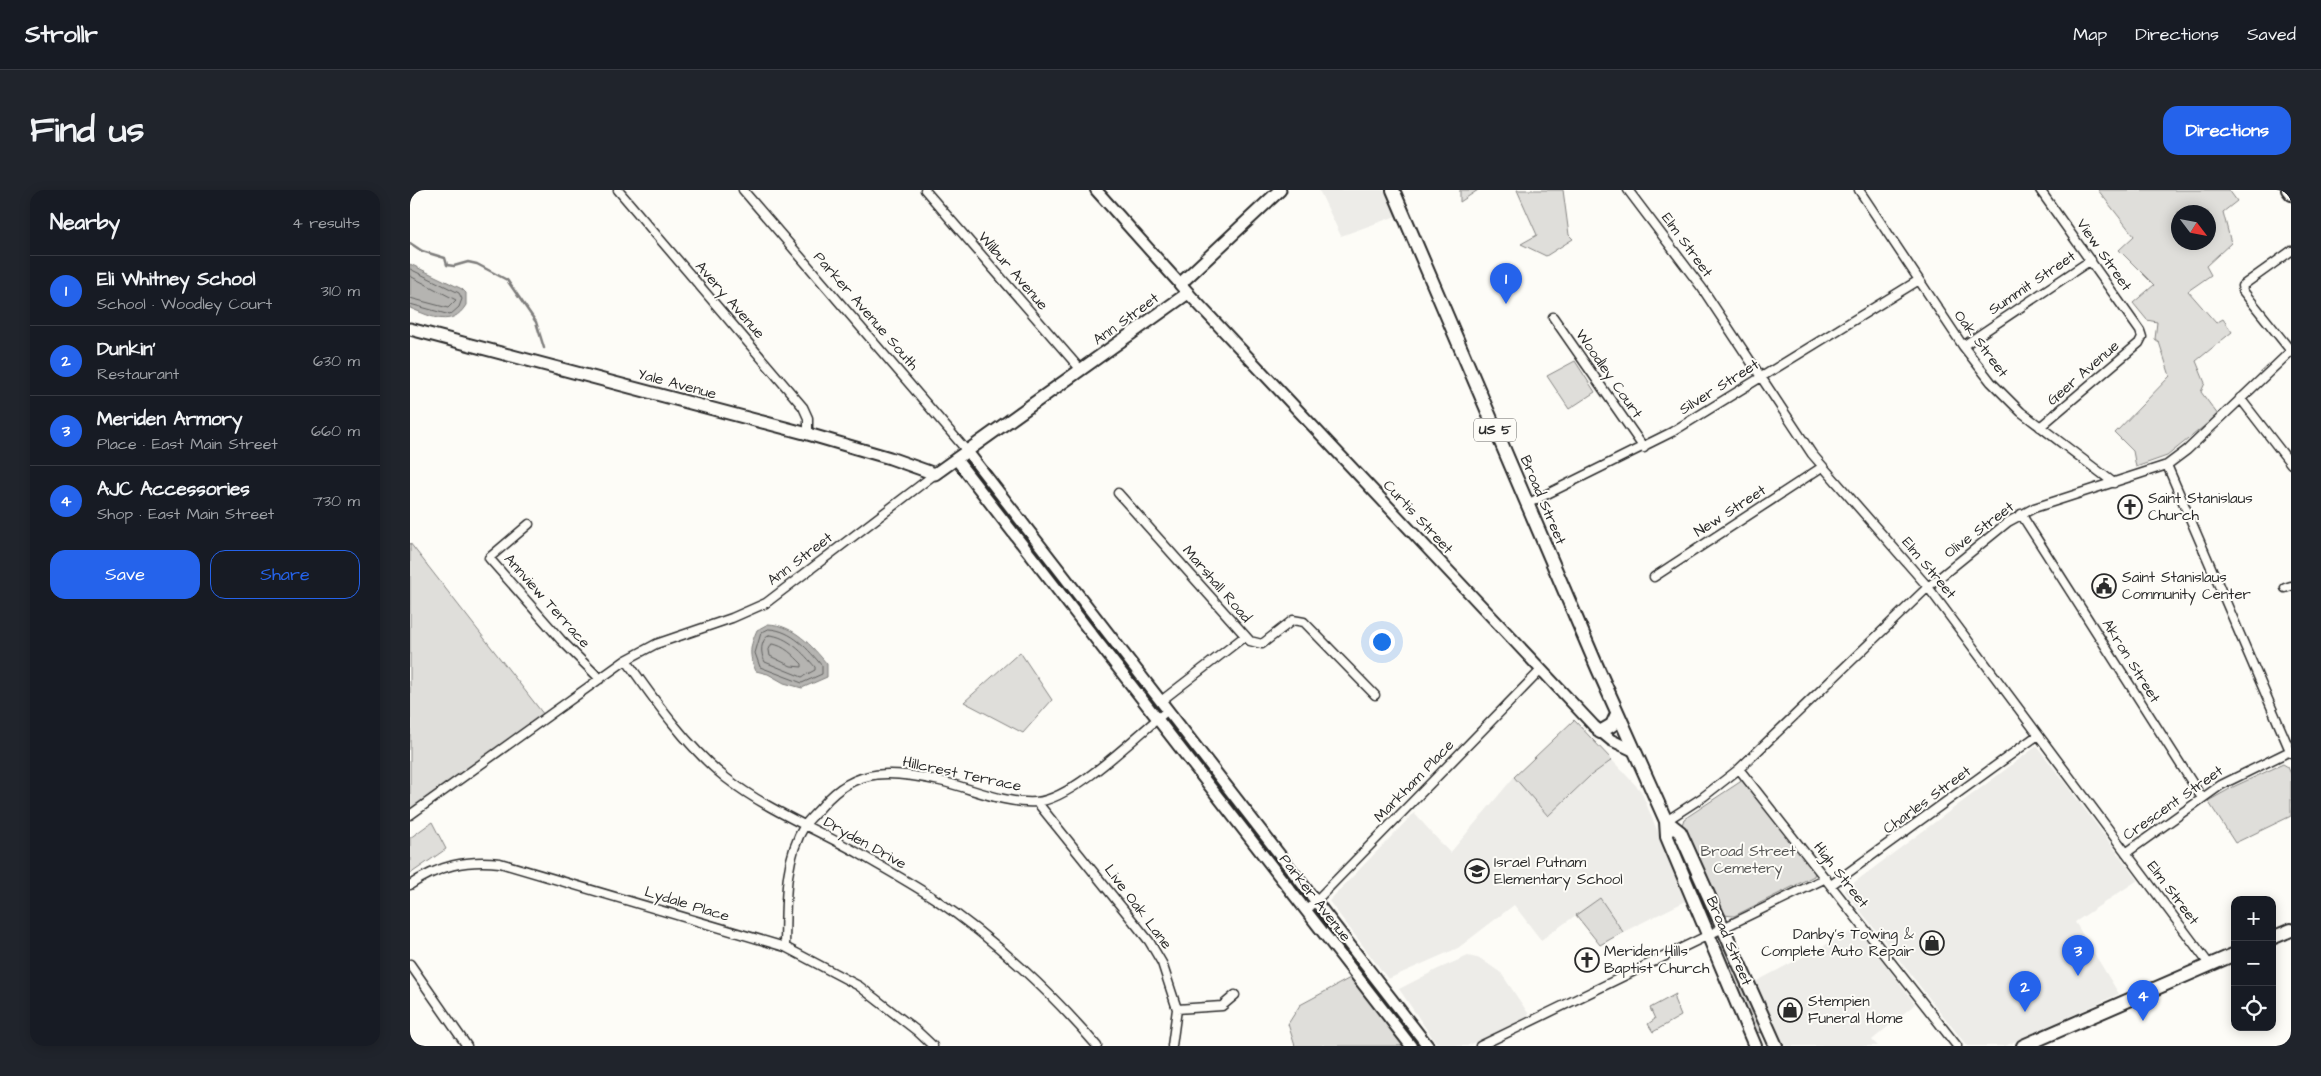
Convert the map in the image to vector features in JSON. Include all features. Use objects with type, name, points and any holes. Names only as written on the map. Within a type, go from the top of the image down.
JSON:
[{"type":"main road","points":[[1188,293],[1180,284],[1280,190]]},
{"type":"main road","name":"Broad Street","points":[[1393,190],[1617,714],[1666,821],[1667,838],[1755,1046]]},
{"type":"main road","name":"Ann Street","points":[[935,474],[1188,293]]},
{"type":"main road","name":"Yale Avenue","points":[[410,329],[808,434],[890,458],[935,474]]},
{"type":"main road","points":[[1600,732],[1612,725],[1617,714]]},
{"type":"main road","name":"Broad Street","points":[[1666,821],[1680,832],[1775,1043]]},
{"type":"main road","points":[[2276,936],[2291,930]]},
{"type":"main road","points":[[2027,1045],[2231,956]]},
{"type":"main road","points":[[1761,1046],[1775,1043]]},
{"type":"street","name":"Avery Avenue","points":[[618,190],[803,407],[808,418],[808,434]]},
{"type":"street","name":"Parker Avenue South","points":[[743,190],[967,451]]},
{"type":"street","name":"Wilbur Avenue","points":[[925,190],[1080,370]]},
{"type":"street","points":[[1096,190],[1180,284]]},
{"type":"street","name":"Elm Street","points":[[1628,190],[1683,261],[1822,467],[1928,587],[2209,964]]},
{"type":"street","name":"Oak Street","points":[[1859,190],[1963,346],[2005,398],[2114,483]]},
{"type":"street","name":"View Street","points":[[2040,190],[2140,331],[2142,338]]},
{"type":"street","points":[[2287,190],[2291,195]]},
{"type":"street","points":[[2291,250],[2242,286],[2243,291],[2291,351]]},
{"type":"street","name":"Summit Street","points":[[1963,346],[2090,260]]},
{"type":"street","name":"Silver Street","points":[[1527,504],[1644,448],[1919,280]]},
{"type":"street","name":"Curtis Street","points":[[1188,293],[1600,732],[1634,751]]},
{"type":"street","name":"Woodley Court","points":[[1553,316],[1644,448]]},
{"type":"street","name":"Geer Avenue","points":[[2040,427],[2139,343],[2142,338]]},
{"type":"street","name":"Olive Street","points":[[1666,821],[1703,797],[1739,769],[1928,587],[2021,514],[2034,508],[2167,465],[2187,450],[2291,351]]},
{"type":"street","points":[[2240,398],[2291,464]]},
{"type":"street","name":"Parker Avenue","points":[[967,451],[1428,1046]]},
{"type":"street","name":"Parker Avenue","points":[[956,459],[1411,1046]]},
{"type":"street","points":[[2167,465],[2291,752]]},
{"type":"street","name":"New Street","points":[[1654,578],[1822,467]]},
{"type":"street","name":"Ann Street","points":[[410,815],[626,660],[656,644],[732,618],[766,603],[935,474]]},
{"type":"street","name":"Marshall Road","points":[[1118,494],[1245,636],[1161,701]]},
{"type":"street","name":"Akron Street","points":[[2021,514],[2202,798]]},
{"type":"street","name":"Annview Terrace","points":[[529,524],[489,558],[561,640],[600,678]]},
{"type":"street","points":[[1027,551],[1038,543]]},
{"type":"street","points":[[1245,636],[1250,641],[1262,644],[1293,620],[1304,622],[1376,695]]},
{"type":"street","points":[[1091,634],[1102,625]]},
{"type":"street","name":"Dryden Drive","points":[[626,660],[674,723],[709,763],[755,799],[859,854],[936,899],[1014,962],[1077,1023],[1097,1046]]},
{"type":"street","name":"Markham Place","points":[[1306,911],[1541,670]]},
{"type":"street","name":"Hillcrest Terrace","points":[[785,947],[787,888],[794,853],[805,825],[835,790],[857,779],[883,774],[910,775],[1012,801],[1037,802],[1056,796],[1076,785],[1168,710]]},
{"type":"street","name":"Charles Street","points":[[1480,1046],[1723,928],[1828,881],[2038,735]]},
{"type":"street","name":"Crescent Street","points":[[2126,853],[2232,778],[2291,752]]},
{"type":"street","name":"High Street","points":[[1739,769],[1958,1046]]},
{"type":"street","name":"Live Oak Lane","points":[[1037,802],[1149,941],[1162,962],[1177,1009],[1172,1046]]},
{"type":"street","points":[[1232,815],[1242,806]]},
{"type":"street","name":"Lydale Place","points":[[410,885],[429,874],[456,864],[471,861],[500,864],[785,947],[859,986],[896,1014],[933,1046]]},
{"type":"street","points":[[410,964],[467,1046]]},
{"type":"street","points":[[1374,999],[1385,990]]},
{"type":"street","points":[[1177,1009],[1222,1006],[1236,995]]},
{"type":"shaded area","points":[[1319,190],[1384,190],[1396,216],[1341,236]]},
{"type":"shaded area","points":[[2037,746],[2138,880],[2075,922],[2119,994],[2005,1046],[1967,1046],[1844,890]]},
{"type":"shaded area","name":"Israel Putnam Elementary School","points":[[1612,760],[1641,791],[1686,901],[1623,932],[1600,898],[1541,940],[1514,905],[1458,948],[1388,979],[1329,901],[1414,813],[1450,853],[1514,777],[1548,816],[1590,776]]},
{"type":"shaded area","points":[[1858,928],[1915,1004],[1872,1040],[1878,1046],[1785,1046],[1755,982]]},
{"type":"shaded area","points":[[1468,956],[1481,959],[1501,973],[1530,1016],[1467,1046],[1438,1046],[1399,989]]},
{"type":"green space","points":[[1460,190],[1478,190],[1460,202]]},
{"type":"green space","points":[[1517,190],[1563,190],[1569,235],[1573,239],[1546,256],[1521,244],[1537,235]]},
{"type":"green space","points":[[2098,190],[2229,190],[2237,201],[2223,212],[2231,243],[2206,266],[2211,275],[2188,291],[2216,323],[2223,319],[2232,332],[2196,361],[2205,383],[2201,392],[2218,415],[2167,456],[2136,467],[2133,451],[2115,433],[2170,376],[2159,342],[2155,339],[2157,322],[2147,320],[2133,303],[2154,285],[2119,250],[2134,236]]},
{"type":"green space","points":[[1575,361],[1595,392],[1569,409],[1547,376]]},
{"type":"green space","points":[[410,543],[544,715],[410,810]]},
{"type":"green space","points":[[1020,652],[1052,700],[1023,733],[964,702]]},
{"type":"green space","points":[[1574,720],[1612,760],[1590,776],[1548,816],[1514,777]]},
{"type":"green space","points":[[2283,764],[2288,767],[2291,774],[2291,816],[2235,843],[2208,801],[2235,786]]},
{"type":"green space","name":"Broad Street Cemetery","points":[[1743,780],[1815,872],[1814,876],[1734,916],[1723,915],[1682,825],[1684,819]]},
{"type":"green space","points":[[432,822],[446,849],[410,874],[410,838]]},
{"type":"green space","points":[[1600,898],[1623,932],[1600,945],[1576,915]]},
{"type":"green space","points":[[1722,947],[1726,947],[1763,1031],[1762,1033],[1756,1032],[1721,951]]},
{"type":"green space","points":[[1352,977],[1405,1046],[1295,1046],[1288,1024],[1300,1005]]},
{"type":"green space","points":[[1676,994],[1674,999],[1681,1016],[1653,1032],[1648,1024],[1655,1019],[1650,1008]]},
{"type":"water","points":[[410,264],[462,289],[466,293],[466,305],[460,312],[448,318],[426,315],[410,308]]},
{"type":"water","points":[[768,624],[786,628],[809,644],[827,664],[827,677],[802,688],[784,683],[768,674],[756,671],[751,655],[751,646],[757,630]]},
{"type":"waterway","points":[[410,243],[422,251],[445,258],[447,265],[454,266],[468,262],[477,264],[507,280],[536,322],[544,348]]},
{"type":"place","name":"Eli Whitney School","points":[[1506,304]]},
{"type":"place","name":"Saint Stanislaus Church","points":[[2130,507]]},
{"type":"place","name":"Saint Stanislaus Community Center","points":[[2104,586]]},
{"type":"place","name":"Israel Putnam Elementary School","points":[[1477,871]]},
{"type":"place","name":"Danby's Towing & Complete Auto Repair","points":[[1932,943]]},
{"type":"place","name":"Meriden Hills Baptist Church","points":[[1587,960]]},
{"type":"place","name":"Meriden Armory","points":[[2078,976]]},
{"type":"place","name":"Stempien Funeral Home","points":[[1790,1010]]},
{"type":"place","name":"Dunkin'","points":[[2025,1012]]},
{"type":"place","name":"AJC Accessories","points":[[2143,1021]]}]
